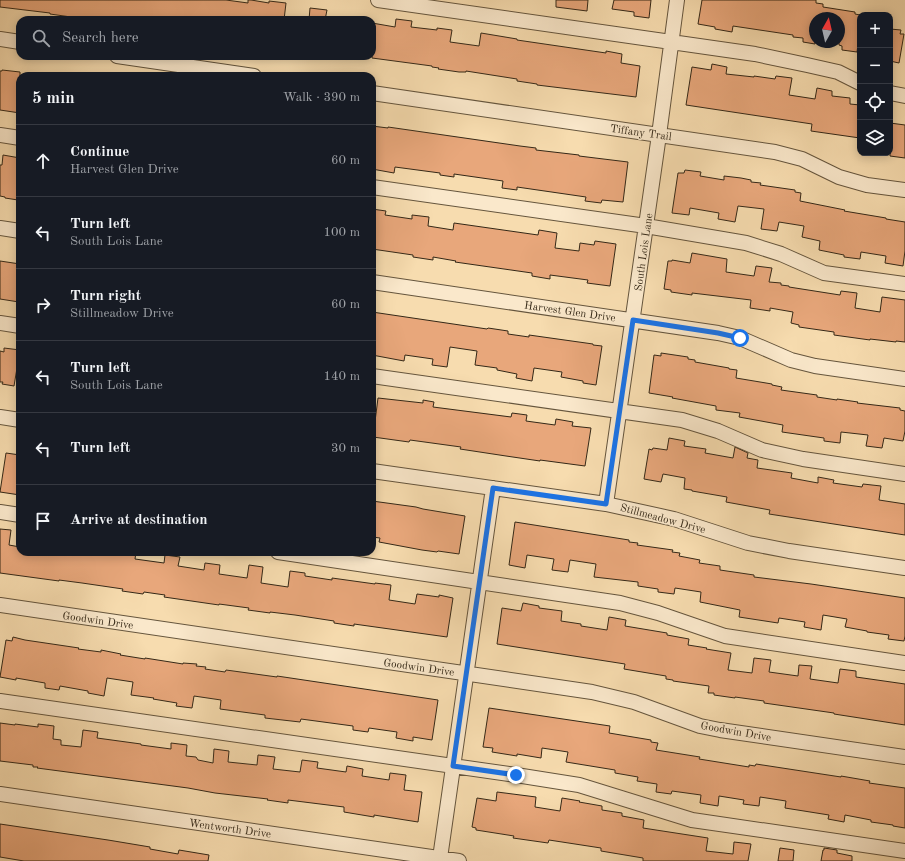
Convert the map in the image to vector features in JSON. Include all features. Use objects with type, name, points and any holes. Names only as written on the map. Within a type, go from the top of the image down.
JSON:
[{"type":"street","points":[[378,0],[756,54],[808,64],[838,72],[857,82]]},
{"type":"street","name":"South Lois Lane","points":[[606,504],[677,0]]},
{"type":"street","points":[[0,39],[16,41]]},
{"type":"street","points":[[144,60],[227,72]]},
{"type":"street","name":"Tiffany Trail","points":[[376,94],[776,152],[802,159],[839,177],[867,185],[905,190]]},
{"type":"street","points":[[893,94],[905,96]]},
{"type":"street","points":[[0,135],[16,137]]},
{"type":"street","points":[[376,188],[646,226],[746,243],[781,254],[824,273],[905,284]]},
{"type":"street","points":[[0,228],[16,230]]},
{"type":"street","name":"Harvest Glen Drive","points":[[376,283],[725,334],[740,338],[791,360],[816,366],[905,379]]},
{"type":"street","points":[[0,323],[16,325]]},
{"type":"street","points":[[376,377],[682,420],[718,431],[762,450],[803,459],[905,474]]},
{"type":"street","points":[[0,417],[16,419]]},
{"type":"street","name":"Stillmeadow Drive","points":[[376,472],[606,504],[674,519],[748,543],[789,551],[905,568]]},
{"type":"street","points":[[440,858],[493,488]]},
{"type":"street","points":[[0,512],[16,514]]},
{"type":"street","points":[[306,556],[620,603],[658,612],[725,636],[905,662]]},
{"type":"street","name":"Goodwin Drive","points":[[0,605],[592,692],[634,702],[700,726],[905,757]]},
{"type":"street","points":[[0,701],[579,785],[692,820],[905,851]]},
{"type":"street","name":"Wentworth Drive","points":[[0,794],[459,861]]},
{"type":"building","points":[[0,0],[226,0],[248,3],[248,0],[251,0],[269,3],[269,1],[286,3],[284,16],[64,16],[0,7]]},
{"type":"building","points":[[556,0],[588,0],[587,11],[556,7]]},
{"type":"building","points":[[614,0],[651,0],[649,18],[634,16],[634,12],[612,9]]},
{"type":"building","points":[[702,0],[816,0],[816,3],[823,4],[823,7],[855,12],[855,14],[857,14],[857,52],[842,50],[842,48],[845,48],[845,12],[809,12],[809,43],[803,42],[803,38],[793,37],[793,35],[733,26],[732,32],[698,24]]},
{"type":"building","points":[[310,8],[327,10],[326,16],[309,16]]},
{"type":"building","points":[[396,19],[412,21],[411,27],[452,30],[450,42],[479,46],[481,33],[517,40],[622,54],[621,63],[640,66],[636,97],[537,85],[517,81],[517,79],[466,71],[459,72],[438,69],[439,68],[432,66],[376,59],[376,24],[395,27]]},
{"type":"building","points":[[893,29],[901,30],[900,34],[904,34],[899,63],[893,62]]},
{"type":"building","points":[[712,64],[727,67],[726,74],[775,79],[776,76],[792,78],[789,95],[815,99],[817,88],[832,91],[832,96],[850,98],[850,104],[857,105],[857,138],[811,131],[812,124],[686,105],[692,67],[711,70]]},
{"type":"building","points":[[0,71],[20,72],[16,72],[16,112],[0,110]]},
{"type":"building","points":[[893,123],[905,125],[905,158],[890,156],[893,156]]},
{"type":"building","points":[[376,126],[628,162],[623,202],[602,200],[601,203],[585,201],[586,197],[517,187],[517,190],[502,188],[503,181],[454,174],[454,177],[440,175],[440,173],[395,167],[394,173],[376,170]]},
{"type":"building","points":[[3,155],[16,157],[16,200],[0,196],[0,165],[2,165]]},
{"type":"building","points":[[685,170],[701,172],[700,176],[724,180],[724,176],[741,178],[751,180],[751,182],[761,183],[760,185],[795,190],[795,192],[801,193],[800,201],[905,222],[905,251],[903,266],[885,263],[886,256],[861,252],[860,259],[844,257],[844,255],[819,250],[820,241],[802,237],[804,226],[779,222],[777,231],[761,229],[764,209],[738,206],[735,222],[718,219],[719,213],[690,208],[689,215],[672,213],[678,173],[684,173]]},
{"type":"building","points":[[376,210],[386,211],[385,215],[412,219],[412,215],[429,217],[428,226],[453,230],[454,223],[538,235],[539,230],[557,233],[555,248],[579,251],[580,243],[594,245],[595,241],[616,244],[610,286],[587,283],[588,280],[550,275],[550,279],[532,276],[532,273],[455,262],[456,261],[433,257],[433,260],[413,257],[413,255],[376,250]]},
{"type":"building","points":[[692,253],[727,259],[726,272],[754,276],[756,266],[772,268],[769,282],[781,283],[781,285],[789,287],[840,295],[841,291],[857,293],[855,308],[880,312],[882,297],[905,300],[905,342],[870,340],[834,335],[834,332],[799,327],[799,325],[791,323],[793,312],[770,308],[770,311],[750,308],[751,300],[692,293],[692,295],[671,292],[671,290],[664,289],[668,261],[672,260],[690,263]]},
{"type":"building","points":[[0,261],[16,263],[16,302],[0,299]]},
{"type":"building","points":[[376,313],[508,331],[508,334],[529,337],[529,335],[602,346],[596,385],[561,377],[562,372],[534,368],[532,381],[516,378],[517,374],[497,370],[497,368],[475,365],[477,351],[450,347],[447,367],[432,365],[433,359],[405,355],[404,361],[376,356]]},
{"type":"building","points":[[4,348],[16,350],[16,374],[14,386],[2,384],[3,382],[0,382],[0,351],[4,352]]},
{"type":"building","points":[[661,353],[688,357],[688,359],[695,360],[695,362],[737,370],[736,378],[772,384],[782,387],[781,390],[817,395],[817,397],[900,408],[900,410],[905,411],[905,431],[903,441],[884,438],[882,448],[866,446],[868,435],[841,432],[840,443],[824,441],[824,438],[782,432],[783,425],[739,417],[740,413],[716,410],[716,406],[649,393],[654,355],[661,356]]},
{"type":"building","points":[[378,398],[423,403],[423,400],[434,402],[433,407],[511,417],[512,413],[527,415],[526,421],[555,425],[556,419],[573,422],[572,426],[591,428],[585,466],[506,456],[460,449],[461,447],[410,440],[409,442],[376,437],[376,414]]},
{"type":"building","points":[[669,438],[685,441],[684,446],[706,449],[705,453],[733,458],[735,447],[748,453],[747,458],[758,460],[757,468],[792,473],[791,478],[818,483],[818,477],[834,480],[833,483],[862,487],[863,484],[881,486],[879,500],[905,504],[905,535],[769,514],[770,510],[726,502],[727,497],[684,489],[685,478],[663,474],[661,482],[644,479],[649,449],[652,450],[653,448],[667,450]]},
{"type":"building","points":[[6,453],[16,454],[16,494],[0,492]]},
{"type":"building","points":[[376,502],[465,516],[459,554],[422,550],[379,542],[380,538],[376,538]]},
{"type":"building","points":[[515,522],[629,540],[629,542],[638,543],[637,545],[673,550],[672,552],[680,553],[679,556],[700,560],[699,563],[720,566],[720,570],[754,575],[754,577],[905,598],[904,641],[888,639],[889,635],[845,627],[847,619],[823,615],[821,630],[804,627],[805,622],[779,618],[778,623],[739,617],[740,610],[700,602],[701,592],[675,588],[674,594],[658,592],[658,589],[638,586],[638,582],[594,577],[596,564],[570,560],[568,572],[552,570],[554,559],[527,555],[525,568],[509,565]]},
{"type":"building","points":[[0,529],[11,530],[9,545],[16,546],[16,556],[135,556],[135,559],[164,563],[165,556],[172,556],[180,557],[178,566],[204,570],[205,563],[220,565],[219,574],[247,578],[249,565],[263,567],[261,583],[288,587],[290,571],[305,573],[305,576],[332,580],[332,578],[391,585],[389,600],[415,604],[417,594],[439,597],[439,595],[453,598],[447,637],[354,624],[354,626],[334,623],[334,621],[295,615],[248,610],[249,608],[164,597],[165,595],[144,592],[143,594],[122,591],[123,589],[0,573]]},
{"type":"building","points":[[523,603],[539,606],[539,608],[562,611],[561,621],[581,624],[581,626],[607,630],[609,617],[626,620],[625,626],[667,633],[667,635],[689,639],[688,645],[731,653],[728,670],[752,673],[754,658],[771,660],[769,672],[798,676],[799,665],[812,666],[810,679],[838,683],[840,669],[856,671],[856,677],[905,684],[905,725],[764,703],[764,701],[714,695],[714,693],[708,693],[709,686],[673,681],[666,679],[666,676],[624,669],[625,664],[497,644],[502,608],[521,611]]},
{"type":"building","points":[[13,637],[79,648],[78,649],[101,652],[101,650],[145,659],[183,664],[197,664],[196,666],[206,667],[205,669],[225,672],[226,670],[277,676],[438,700],[432,740],[413,737],[413,741],[396,738],[397,732],[369,728],[368,732],[353,730],[353,726],[301,719],[300,722],[265,718],[265,715],[220,709],[221,700],[194,696],[192,708],[176,706],[177,703],[131,695],[133,682],[107,678],[104,696],[88,693],[88,691],[60,686],[59,690],[45,688],[45,683],[0,677],[6,640],[12,641]]},
{"type":"building","points":[[489,708],[610,726],[609,733],[651,740],[651,742],[658,743],[656,750],[700,757],[699,759],[749,767],[749,765],[755,766],[756,764],[841,776],[870,781],[869,783],[905,788],[905,828],[871,822],[871,820],[845,815],[844,822],[828,819],[829,815],[785,808],[786,801],[760,797],[759,806],[743,804],[744,800],[719,796],[718,806],[700,803],[701,795],[672,791],[671,794],[656,792],[657,784],[637,781],[638,777],[615,773],[615,770],[566,762],[568,752],[542,748],[541,758],[492,752],[493,748],[483,747]]},
{"type":"building","points":[[0,723],[38,727],[38,724],[54,726],[53,739],[61,740],[61,745],[81,747],[83,730],[98,732],[97,738],[141,745],[171,749],[171,743],[187,745],[186,756],[196,757],[198,760],[213,763],[214,749],[229,751],[228,762],[257,765],[258,755],[275,757],[273,769],[300,772],[302,760],[318,762],[317,768],[346,772],[347,766],[363,769],[362,776],[389,780],[390,773],[406,775],[404,790],[422,792],[418,822],[344,812],[344,807],[288,800],[288,803],[37,768],[38,767],[33,767],[33,765],[0,761]]},
{"type":"building","points":[[497,792],[536,797],[535,807],[560,811],[562,798],[602,806],[602,810],[622,813],[622,816],[644,820],[643,828],[708,838],[706,851],[733,854],[734,842],[751,844],[748,861],[643,861],[643,858],[601,851],[601,848],[549,840],[548,843],[513,838],[514,836],[476,830],[476,828],[472,827],[477,798],[496,801]]},
{"type":"building","points":[[0,824],[150,847],[150,849],[178,854],[179,850],[209,855],[208,861],[24,861],[0,857]]},
{"type":"building","points":[[780,848],[794,850],[793,861],[778,861]]},
{"type":"building","points":[[824,848],[837,850],[837,853],[852,856],[852,861],[821,861]]},
{"type":"route","points":[[516,775],[453,766],[493,488],[606,504],[633,320],[718,333],[740,338]]}]
